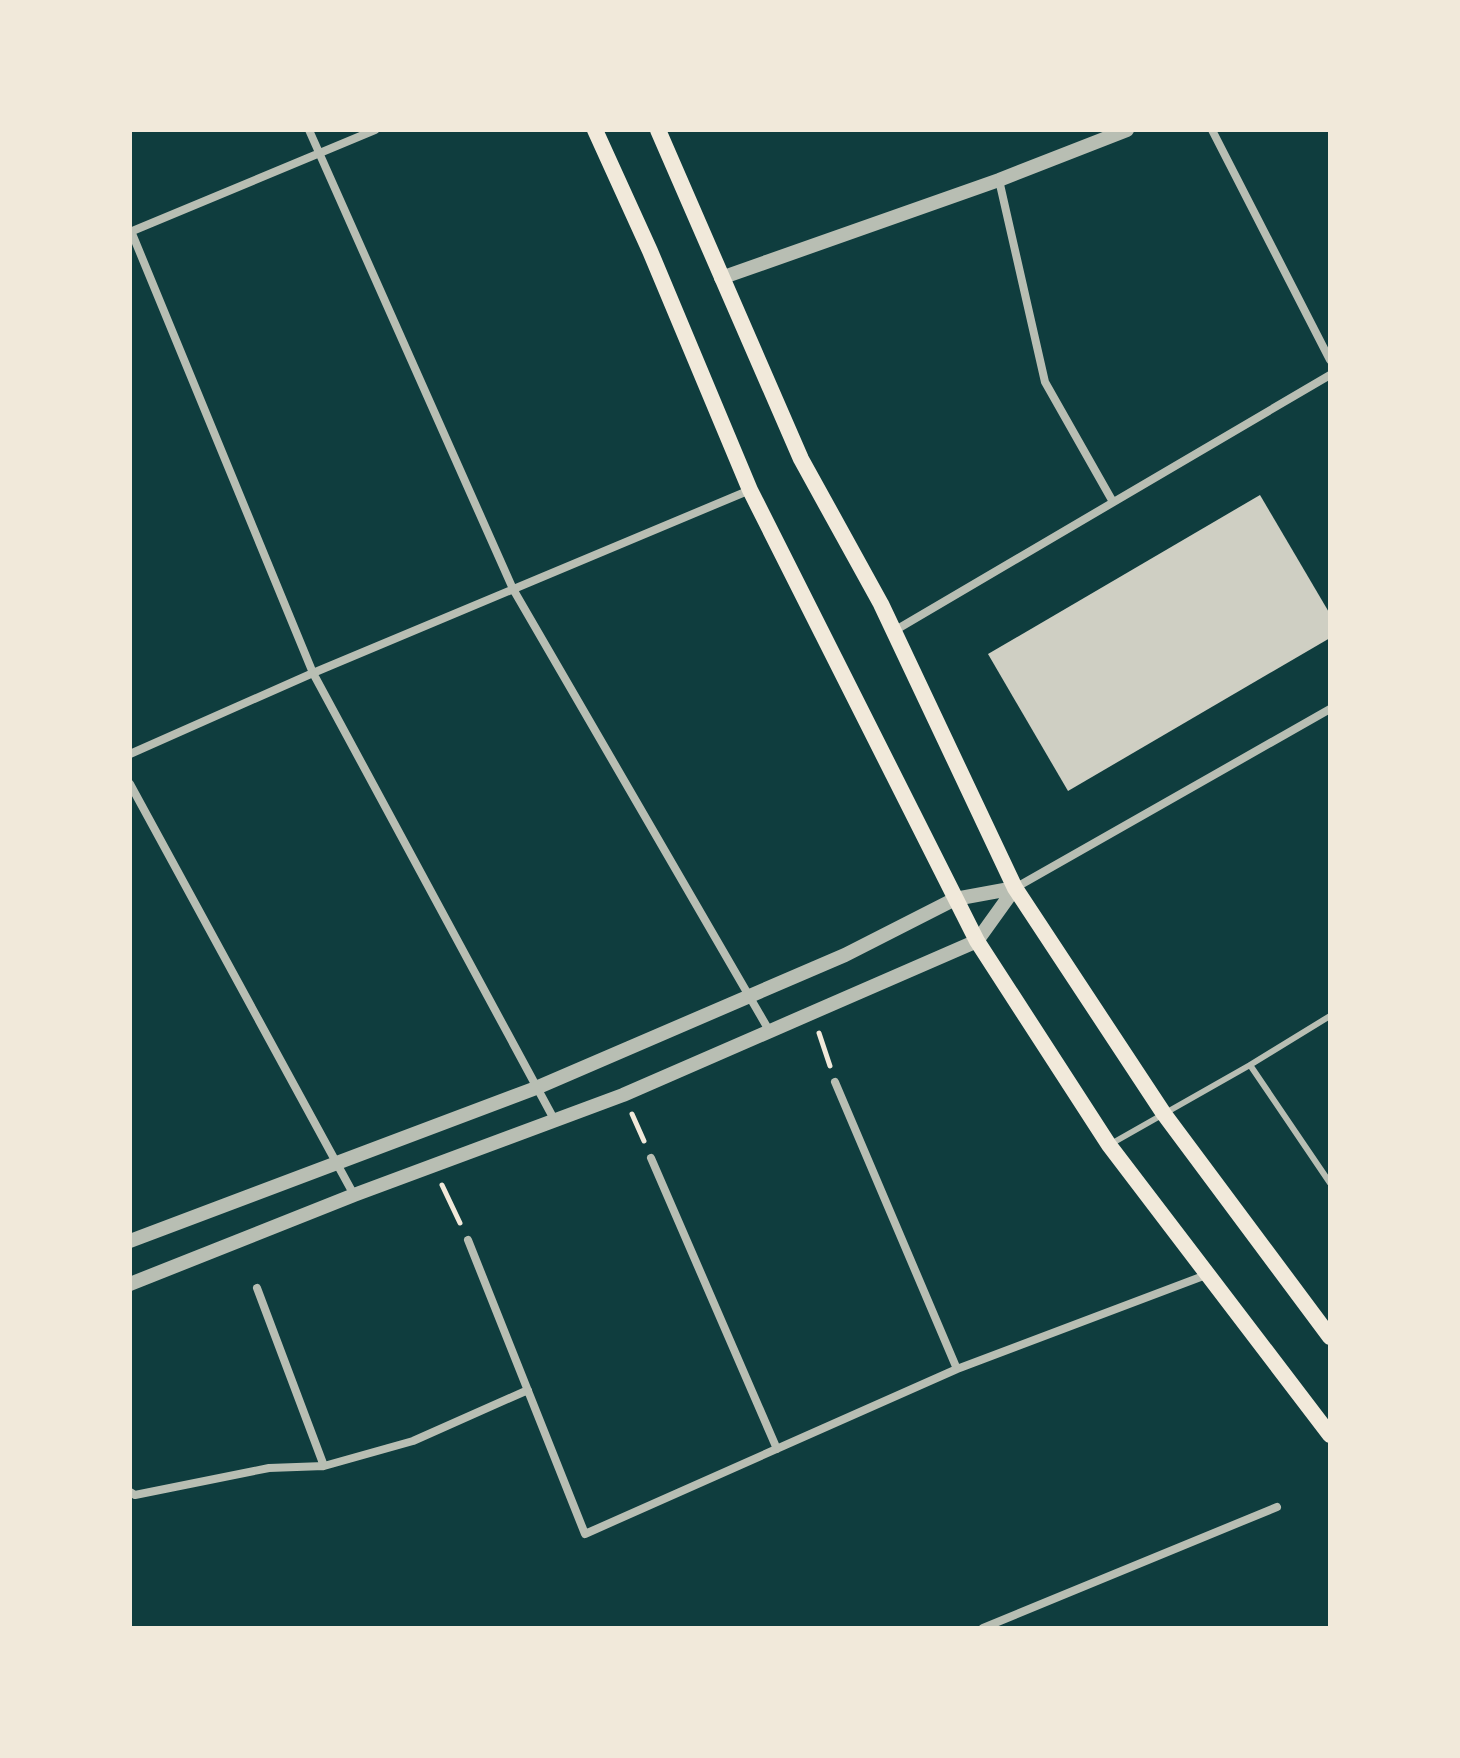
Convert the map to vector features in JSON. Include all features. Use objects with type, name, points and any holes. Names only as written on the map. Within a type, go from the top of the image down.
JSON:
[{"type":"main road","points":[[595,130],[650,251],[750,490],[977,941],[1109,1145],[1330,1435]]},
{"type":"main road","points":[[658,130],[801,459],[894,632],[1015,888],[1164,1114],[1330,1337]]},
{"type":"street","points":[[309,130],[513,589],[771,1032]]},
{"type":"street","points":[[375,130],[130,231],[313,673],[555,1122]]},
{"type":"street","points":[[721,278],[999,180],[1127,130]]},
{"type":"street","points":[[1212,130],[1330,360]]},
{"type":"street","points":[[999,180],[1045,382],[1113,502]]},
{"type":"street","points":[[894,632],[1330,375]]},
{"type":"street","points":[[130,754],[313,673],[750,490]]},
{"type":"street","points":[[130,1241],[536,1088],[845,955],[955,899],[1015,888],[1330,709]]},
{"type":"street","points":[[130,784],[354,1195]]},
{"type":"street","points":[[130,1284],[354,1195],[623,1095],[977,941],[1015,888]]},
{"type":"street","points":[[835,1082],[957,1369]]},
{"type":"street","points":[[651,1158],[777,1449]]},
{"type":"street","points":[[468,1240],[585,1534],[957,1369],[1206,1275]]},
{"type":"street","points":[[257,1288],[324,1466]]},
{"type":"street","points":[[130,1492],[135,1495],[269,1468],[324,1466],[413,1441],[528,1390]]},
{"type":"street","points":[[983,1628],[1277,1507]]},
{"type":"lane","points":[[1109,1145],[1330,1016]]},
{"type":"lane","points":[[1250,1065],[1330,1183]]},
{"type":"path","points":[[812,1014],[835,1082]]},
{"type":"path","points":[[623,1095],[651,1158]]},
{"type":"path","points":[[433,1166],[468,1240]]},
{"type":"building","points":[[1260,495],[1330,614],[1330,638],[1068,791],[988,654]]}]
